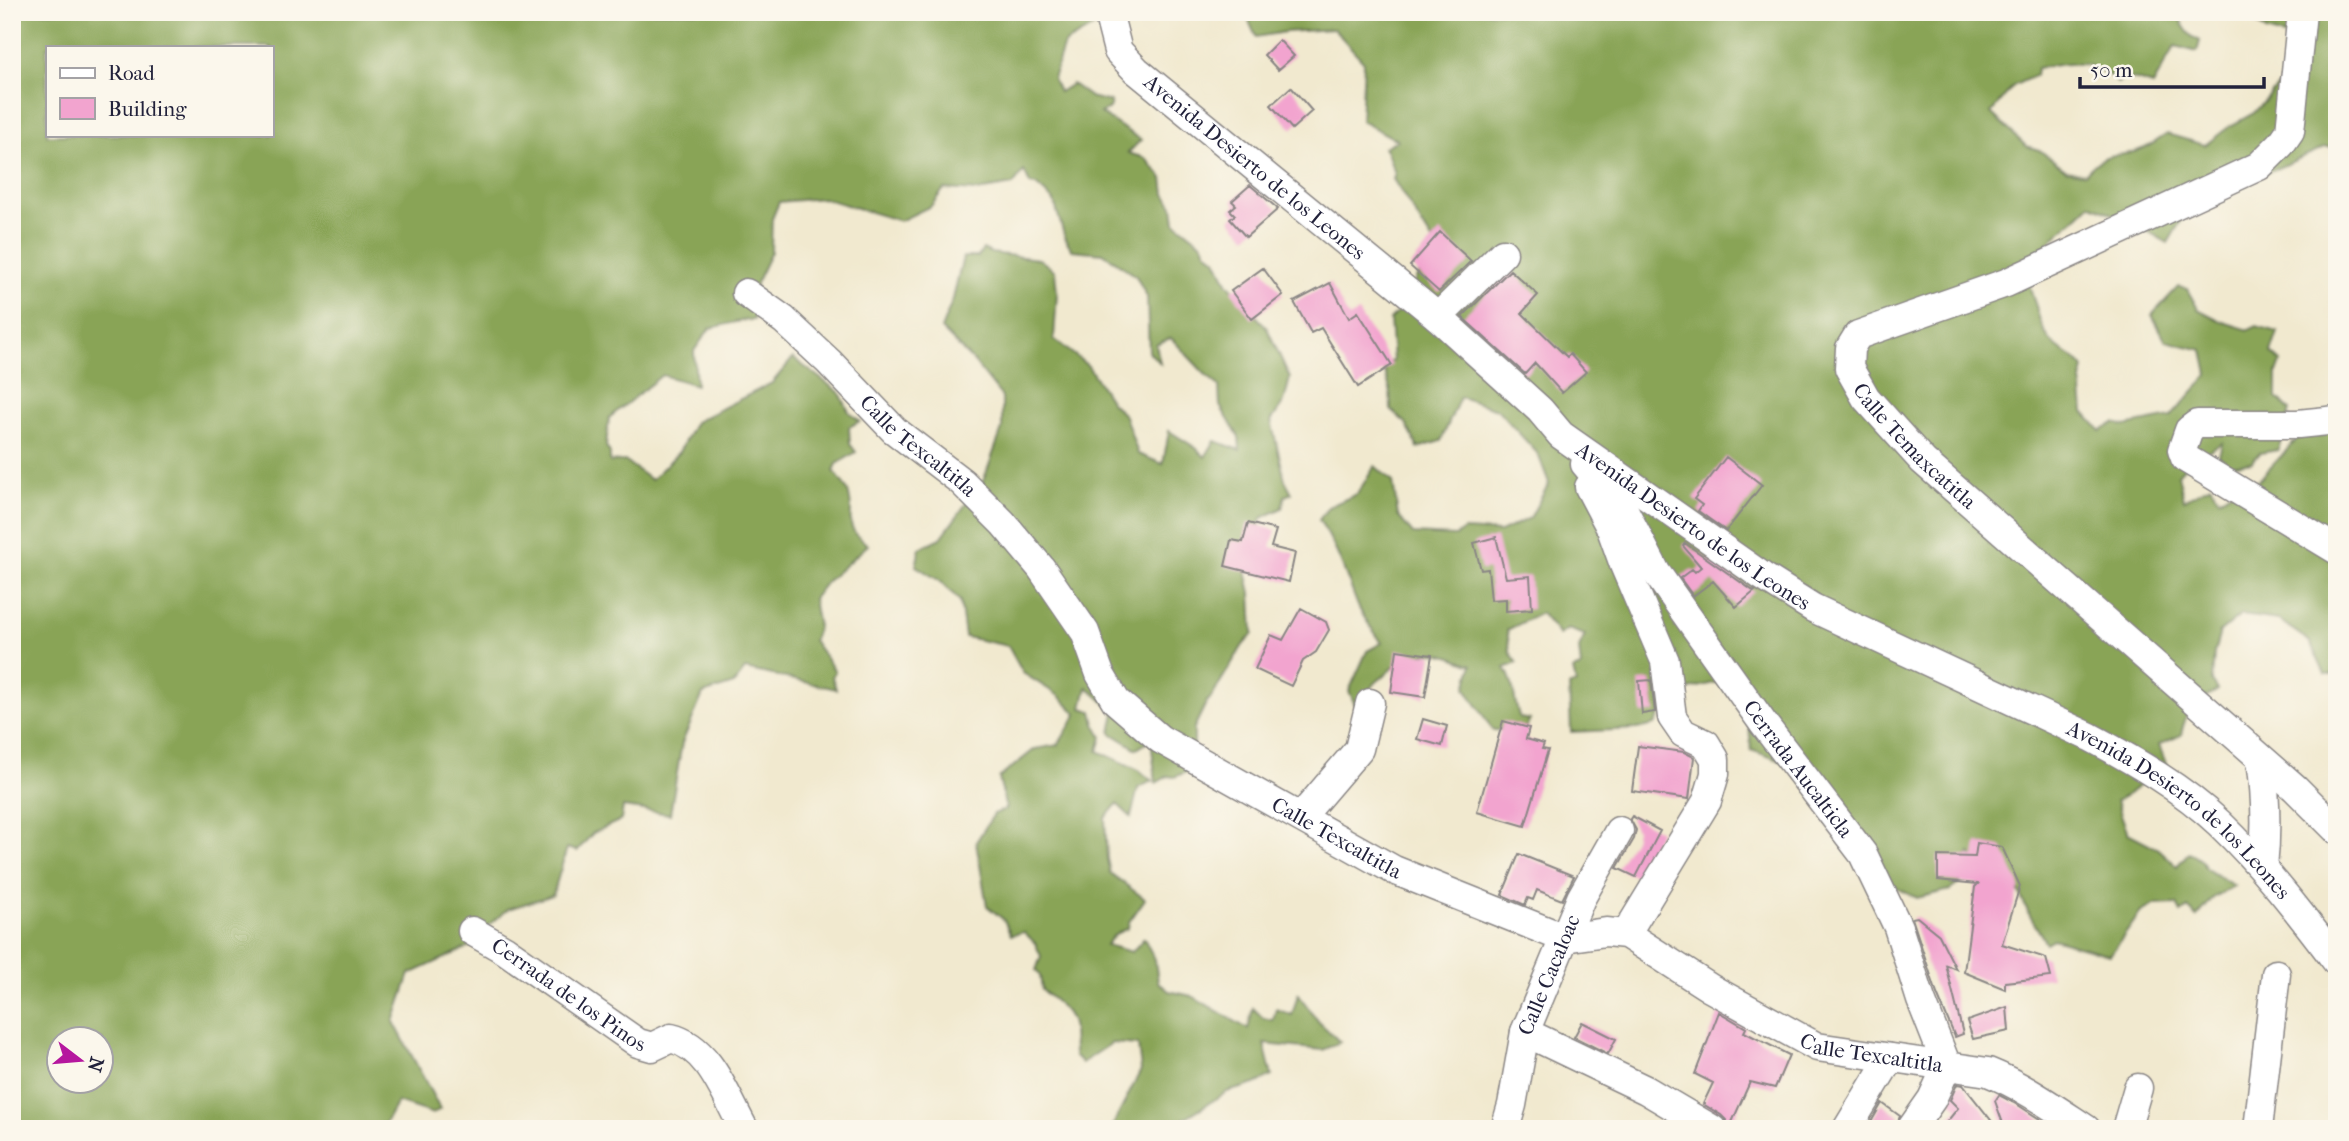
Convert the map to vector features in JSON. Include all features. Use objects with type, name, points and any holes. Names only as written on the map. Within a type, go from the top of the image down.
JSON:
[{"type":"street","name":"Avenida Desierto de los Leones","points":[[1108,12],[1118,51],[1136,70],[1438,317],[1540,410],[1561,435],[1762,576],[1813,608],[2127,757],[2192,800],[2263,868],[2337,962]]},
{"type":"street","name":"Calle Temaxcatitla","points":[[2302,12],[2290,131],[2259,166],[2006,283],[1858,335],[1850,348],[1849,368],[1866,398],[1923,461],[2295,788],[2337,830]]},
{"type":"street","points":[[1438,317],[1503,253]]},
{"type":"street","name":"Calle Texcaltitla","points":[[746,293],[784,320],[829,362],[894,430],[962,482],[1003,523],[1041,568],[1085,632],[1100,674],[1116,701],[1160,739],[1394,870],[1563,938],[1606,932],[1626,934],[1710,988],[1818,1047],[1988,1072],[2006,1080],[2086,1129]]},
{"type":"street","points":[[2337,420],[2298,424],[2197,424],[2189,430],[2182,450],[2185,458],[2337,550]]},
{"type":"street","points":[[1561,435],[1611,529],[1665,661],[1672,717],[1683,733],[1706,744],[1715,758],[1715,775],[1707,801],[1626,934]]},
{"type":"street","name":"Cerrada Aucalticla","points":[[1561,435],[1624,510],[1656,572],[1763,723],[1863,854],[1898,927],[1921,1000],[1947,1066]]},
{"type":"street","points":[[1301,817],[1359,749],[1370,703]]},
{"type":"street","points":[[2261,759],[2266,799],[2263,868]]},
{"type":"street","name":"Calle Cacaloac","points":[[1504,1129],[1525,1032],[1581,898],[1619,831]]},
{"type":"street","name":"Cerrada de los Pinos","points":[[472,931],[505,950],[638,1043],[652,1047],[671,1038],[695,1048],[708,1065],[744,1129]]},
{"type":"street","points":[[2259,1129],[2277,974]]},
{"type":"street","points":[[1525,1032],[1646,1090],[1712,1129]]},
{"type":"street","points":[[1847,1129],[1890,1058]]},
{"type":"street","points":[[1911,1129],[1932,1099],[1947,1066]]},
{"type":"street","points":[[2126,1129],[2138,1088]]},
{"type":"green space","points":[[12,12],[1102,12],[1095,26],[1064,44],[1053,79],[1059,92],[1072,84],[1090,97],[1111,102],[1109,109],[1100,113],[1141,140],[1128,153],[1145,158],[1163,178],[1165,194],[1173,206],[1175,222],[1203,244],[1206,251],[1216,259],[1228,284],[1267,328],[1290,378],[1284,402],[1271,421],[1285,480],[1292,493],[1285,496],[1282,508],[1262,518],[1245,566],[1251,593],[1253,634],[1207,701],[1194,728],[1194,769],[1174,777],[1168,776],[1156,783],[1151,740],[1137,749],[1111,733],[1115,712],[1087,687],[1082,708],[1092,711],[1102,737],[1098,751],[1139,770],[1152,781],[1138,788],[1131,817],[1117,804],[1105,818],[1110,873],[1145,899],[1129,922],[1128,928],[1115,934],[1106,945],[1132,952],[1144,938],[1155,960],[1158,982],[1169,991],[1192,996],[1248,1029],[1253,1008],[1263,1018],[1273,1020],[1276,1009],[1292,1015],[1298,994],[1319,1022],[1340,1042],[1323,1050],[1264,1044],[1272,1076],[1227,1092],[1167,1129],[1111,1129],[1141,1070],[1138,1045],[1112,1043],[1082,1063],[1074,1055],[1072,1023],[1069,1017],[1060,1005],[1042,990],[1040,976],[1036,970],[1041,956],[1035,943],[1024,932],[1011,935],[1004,920],[987,906],[976,842],[994,814],[1006,809],[999,778],[1035,749],[1058,745],[1077,714],[1059,696],[1023,673],[1008,646],[965,637],[960,601],[940,581],[916,566],[920,548],[941,538],[984,479],[1002,429],[1002,397],[974,362],[941,329],[953,299],[963,257],[978,257],[983,249],[991,253],[1039,259],[1055,271],[1057,293],[1054,339],[1088,366],[1111,402],[1125,416],[1138,454],[1163,464],[1169,431],[1205,457],[1215,441],[1240,450],[1239,437],[1220,406],[1219,386],[1171,338],[1156,344],[1160,363],[1149,352],[1147,297],[1136,276],[1103,253],[1072,250],[1065,238],[1054,201],[1036,185],[1030,184],[1024,171],[1013,185],[977,191],[944,189],[931,206],[900,221],[823,198],[779,202],[772,219],[771,252],[756,283],[754,320],[710,328],[694,351],[696,385],[662,375],[609,418],[606,446],[610,453],[610,462],[625,461],[651,480],[679,452],[695,422],[772,383],[793,358],[840,393],[849,412],[860,421],[849,427],[850,444],[856,452],[837,464],[834,471],[848,492],[854,532],[868,545],[826,582],[813,599],[818,627],[813,640],[835,671],[832,677],[836,689],[745,669],[734,684],[703,694],[682,743],[670,814],[623,807],[621,820],[593,833],[577,851],[567,848],[553,895],[508,909],[484,929],[469,947],[410,974],[394,1022],[440,1109],[433,1114],[397,1102],[382,1129],[12,1129]]},
{"type":"green space","points":[[1217,12],[2178,12],[2186,29],[2200,41],[2197,52],[2175,46],[2153,85],[2127,77],[2118,83],[2099,69],[2080,64],[2037,68],[2036,75],[2013,86],[1991,113],[2026,146],[2039,150],[2067,170],[2085,174],[2093,165],[2107,157],[2142,149],[2167,134],[2205,145],[2230,126],[2254,113],[2280,84],[2291,38],[2266,31],[2257,23],[2245,20],[2260,12],[2269,12],[2276,26],[2283,12],[2335,12],[2337,147],[2325,147],[2271,171],[2196,195],[2168,243],[2131,222],[2090,204],[2044,248],[2036,258],[2029,280],[2045,333],[2084,369],[2081,380],[2084,412],[2101,431],[2114,423],[2125,426],[2171,417],[2208,375],[2203,350],[2166,341],[2152,315],[2178,287],[2187,289],[2198,309],[2223,322],[2249,330],[2257,326],[2278,332],[2271,353],[2281,362],[2277,373],[2277,398],[2290,410],[2278,450],[2260,453],[2252,462],[2216,467],[2222,443],[2189,462],[2178,474],[2184,500],[2211,485],[2219,499],[2240,482],[2258,481],[2300,436],[2337,429],[2337,674],[2325,674],[2310,642],[2279,620],[2241,615],[2220,632],[2214,653],[2212,681],[2218,690],[2193,707],[2186,717],[2181,735],[2159,745],[2168,769],[2145,780],[2116,801],[2128,833],[2159,849],[2177,866],[2189,852],[2202,861],[2205,868],[2234,886],[2213,898],[2197,917],[2188,908],[2181,913],[2177,904],[2154,905],[2141,912],[2110,955],[2053,939],[2046,943],[2005,862],[1976,866],[1970,853],[1961,882],[1950,890],[1917,898],[1862,872],[1838,803],[1825,777],[1751,750],[1748,711],[1725,680],[1671,694],[1655,725],[1637,729],[1571,732],[1569,686],[1576,683],[1573,670],[1581,667],[1579,648],[1585,635],[1568,629],[1559,635],[1541,613],[1507,630],[1510,652],[1517,663],[1505,668],[1511,679],[1520,718],[1530,720],[1521,736],[1512,727],[1493,731],[1466,688],[1472,665],[1441,654],[1428,653],[1404,661],[1382,677],[1355,705],[1349,691],[1367,651],[1382,643],[1360,611],[1336,551],[1319,520],[1328,507],[1357,494],[1375,466],[1393,482],[1398,516],[1413,534],[1455,536],[1464,530],[1500,532],[1530,518],[1549,483],[1538,454],[1497,409],[1460,397],[1441,441],[1418,448],[1406,423],[1391,410],[1390,389],[1383,366],[1393,361],[1390,320],[1410,300],[1414,283],[1433,242],[1393,179],[1395,172],[1384,147],[1397,140],[1361,121],[1364,62],[1334,29],[1256,37],[1248,19]]},
{"type":"building","points":[[1279,40],[1294,56],[1278,70],[1264,55]]},
{"type":"building","points":[[1291,87],[1312,111],[1292,129],[1271,105]]},
{"type":"building","points":[[1250,185],[1278,209],[1246,237],[1230,219],[1235,215],[1230,210],[1236,205],[1232,201]]},
{"type":"building","points":[[1440,232],[1471,261],[1439,292],[1410,266]]},
{"type":"building","points":[[1263,268],[1283,295],[1252,319],[1231,291]]},
{"type":"building","points":[[1510,270],[1538,295],[1522,313],[1567,357],[1570,354],[1586,372],[1562,393],[1535,363],[1525,374],[1462,317]]},
{"type":"building","points":[[1330,283],[1349,318],[1358,312],[1392,365],[1358,387],[1321,328],[1311,333],[1294,302]]},
{"type":"building","points":[[1726,457],[1762,485],[1726,531],[1698,511],[1702,505],[1694,499]]},
{"type":"building","points":[[1248,523],[1276,530],[1271,547],[1295,553],[1289,582],[1225,566],[1231,540],[1243,542]]},
{"type":"building","points":[[1496,537],[1506,578],[1530,576],[1532,609],[1506,611],[1506,599],[1491,600],[1488,569],[1481,570],[1474,543]]},
{"type":"building","points":[[1685,543],[1755,591],[1736,607],[1713,581],[1693,596],[1680,578],[1692,569],[1695,572],[1701,567],[1683,546]]},
{"type":"building","points":[[1301,608],[1326,622],[1329,630],[1316,652],[1303,661],[1291,686],[1255,669],[1271,635],[1283,640]]},
{"type":"building","points":[[1397,650],[1432,655],[1425,697],[1391,692]]},
{"type":"building","points":[[1651,680],[1655,712],[1642,714],[1639,681]]},
{"type":"building","points":[[1423,719],[1447,726],[1442,746],[1417,739]]},
{"type":"building","points":[[1503,721],[1529,728],[1526,739],[1544,744],[1542,749],[1548,750],[1525,826],[1477,812]]},
{"type":"building","points":[[1638,746],[1684,752],[1694,757],[1689,799],[1632,791]]},
{"type":"building","points":[[1632,816],[1660,831],[1636,877],[1617,868],[1634,839],[1636,830],[1630,819]]},
{"type":"building","points":[[1977,843],[2002,847],[2020,886],[2002,944],[2046,958],[2051,977],[2005,982],[2005,989],[1964,972],[1975,887],[1978,884],[1938,880],[1938,856],[1975,857]]},
{"type":"building","points":[[1519,854],[1574,876],[1562,900],[1537,890],[1533,900],[1528,898],[1525,905],[1502,895]]},
{"type":"building","points":[[1917,917],[1939,935],[1956,969],[1946,965],[1963,1034],[1955,1037],[1937,994],[1912,918]]},
{"type":"building","points":[[2007,1007],[2009,1031],[1973,1039],[1967,1021]]},
{"type":"building","points":[[1719,1012],[1746,1028],[1744,1032],[1789,1055],[1775,1088],[1750,1082],[1729,1129],[1721,1115],[1703,1104],[1713,1083],[1695,1074]]},
{"type":"building","points":[[1582,1022],[1616,1039],[1608,1054],[1574,1037]]},
{"type":"building","points":[[1957,1084],[1963,1085],[1998,1129],[1941,1129],[1958,1108],[1950,1100]]},
{"type":"building","points":[[1999,1095],[2055,1129],[2005,1129],[1995,1101]]},
{"type":"building","points":[[1882,1103],[1900,1116],[1895,1129],[1867,1129]]}]
